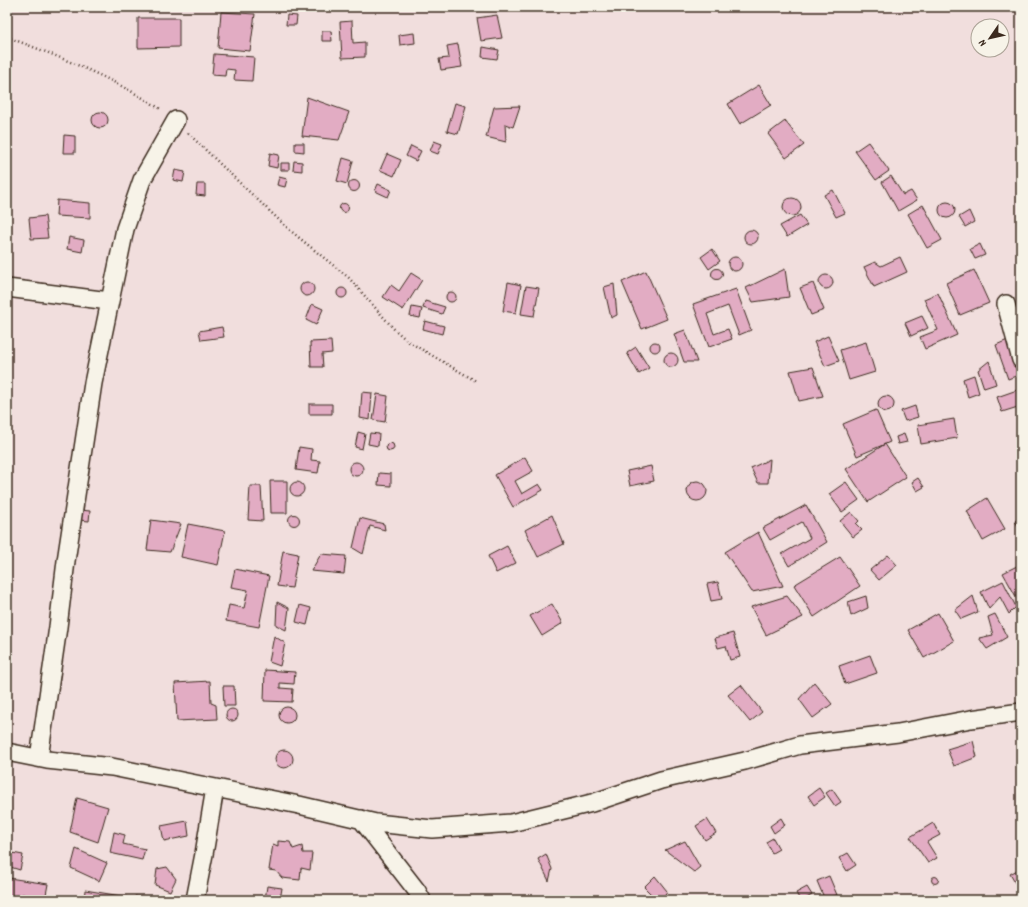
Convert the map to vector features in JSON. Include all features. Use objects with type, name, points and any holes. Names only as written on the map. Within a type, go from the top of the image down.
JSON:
[{"type":"street","points":[[39,758],[66,561],[92,390],[109,301],[125,229],[142,180],[176,120]]},
{"type":"street","points":[[7,288],[109,301]]},
{"type":"street","points":[[1006,304],[1021,360]]},
{"type":"street","points":[[7,752],[39,758],[112,767],[299,805],[361,820],[432,830],[511,823],[592,803],[661,780],[745,761],[800,744],[898,733],[971,719],[1021,712]]},
{"type":"street","points":[[195,900],[215,788]]},
{"type":"street","points":[[361,820],[417,891],[422,900]]},
{"type":"path","points":[[7,37],[89,69],[144,98],[176,120],[292,232],[349,278],[394,330],[409,342],[476,381]]},
{"type":"building","points":[[221,12],[255,14],[250,51],[218,48]]},
{"type":"building","points":[[287,15],[297,16],[296,25],[286,25]]},
{"type":"building","points":[[497,15],[502,38],[481,41],[477,18]]},
{"type":"building","points":[[138,18],[179,18],[179,47],[138,48]]},
{"type":"building","points":[[352,21],[353,43],[365,42],[365,57],[342,58],[340,22]]},
{"type":"building","points":[[322,31],[331,31],[332,41],[322,41]]},
{"type":"building","points":[[414,33],[415,43],[400,45],[399,35]]},
{"type":"building","points":[[458,44],[462,67],[441,70],[439,59],[449,58],[447,46]]},
{"type":"building","points":[[483,47],[499,50],[497,59],[482,57]]},
{"type":"building","points":[[214,54],[254,57],[252,81],[234,80],[235,70],[226,69],[225,76],[212,75]]},
{"type":"building","points":[[759,85],[771,105],[740,124],[728,104]]},
{"type":"building","points":[[307,97],[349,112],[339,140],[302,136]]},
{"type":"building","points":[[455,103],[466,106],[458,134],[447,131]]},
{"type":"building","points":[[520,106],[513,127],[505,124],[506,142],[486,137],[494,107]]},
{"type":"building","points":[[97,112],[103,112],[108,117],[106,126],[103,128],[97,128],[92,123],[92,117]]},
{"type":"building","points":[[785,121],[804,145],[786,158],[768,134]]},
{"type":"building","points":[[64,135],[75,136],[75,153],[63,153]]},
{"type":"building","points":[[434,141],[442,144],[438,154],[430,151]]},
{"type":"building","points":[[868,142],[889,171],[876,180],[855,151]]},
{"type":"building","points":[[295,143],[304,143],[304,152],[295,151]]},
{"type":"building","points":[[411,146],[421,151],[416,161],[406,156]]},
{"type":"building","points":[[270,153],[279,155],[277,168],[268,166]]},
{"type":"building","points":[[387,154],[401,160],[394,176],[380,170]]},
{"type":"building","points":[[343,158],[353,161],[347,184],[337,181]]},
{"type":"building","points":[[294,161],[302,162],[302,171],[293,170]]},
{"type":"building","points":[[281,163],[289,163],[289,170],[281,170]]},
{"type":"building","points":[[175,170],[185,172],[183,182],[173,180]]},
{"type":"building","points":[[891,176],[903,195],[911,191],[917,200],[898,211],[882,182]]},
{"type":"building","points":[[279,177],[287,179],[285,187],[277,185]]},
{"type":"building","points":[[352,181],[356,181],[358,182],[358,190],[352,191],[349,188],[349,184]]},
{"type":"building","points":[[197,184],[205,184],[205,196],[196,195]]},
{"type":"building","points":[[378,184],[391,190],[388,197],[375,191]]},
{"type":"building","points":[[833,190],[845,213],[836,217],[824,195]]},
{"type":"building","points":[[792,198],[798,201],[801,207],[798,213],[792,216],[786,213],[783,207],[786,201]]},
{"type":"building","points":[[57,200],[90,203],[90,218],[56,216]]},
{"type":"building","points":[[944,202],[950,202],[955,207],[953,216],[950,218],[944,218],[939,213],[939,207]]},
{"type":"building","points":[[344,203],[349,208],[344,213],[339,208]]},
{"type":"building","points":[[923,205],[942,240],[927,248],[908,214]]},
{"type":"building","points":[[969,211],[974,222],[965,227],[959,217]]},
{"type":"building","points":[[800,215],[807,225],[787,237],[780,226]]},
{"type":"building","points":[[45,216],[48,238],[31,239],[29,218]]},
{"type":"building","points":[[751,230],[756,232],[758,237],[756,242],[751,244],[746,242],[744,237],[746,232]]},
{"type":"building","points":[[69,237],[84,240],[82,252],[67,249]]},
{"type":"building","points":[[980,244],[985,255],[975,259],[970,249]]},
{"type":"building","points":[[712,249],[720,261],[709,269],[701,257]]},
{"type":"building","points":[[735,257],[740,259],[742,264],[740,269],[735,271],[730,269],[728,264],[730,259]]},
{"type":"building","points":[[900,257],[907,272],[874,287],[864,267],[875,262],[881,266]]},
{"type":"building","points":[[715,269],[719,269],[721,270],[721,278],[715,279],[712,276],[712,272]]},
{"type":"building","points":[[785,269],[789,297],[753,302],[746,288]]},
{"type":"building","points":[[974,270],[989,303],[960,315],[946,283]]},
{"type":"building","points":[[646,271],[667,319],[642,329],[622,282]]},
{"type":"building","points":[[411,273],[422,280],[403,310],[383,297],[391,285],[399,291]]},
{"type":"building","points":[[826,275],[831,277],[833,282],[831,287],[826,289],[821,287],[819,282],[821,277]]},
{"type":"building","points":[[307,282],[312,284],[314,289],[312,294],[307,296],[302,294],[300,289],[302,284]]},
{"type":"building","points":[[508,282],[521,285],[516,313],[503,311]]},
{"type":"building","points":[[813,283],[824,310],[811,315],[800,288]]},
{"type":"building","points":[[614,284],[617,315],[611,318],[604,287]]},
{"type":"building","points":[[526,286],[539,288],[534,316],[521,314]]},
{"type":"building","points":[[340,288],[344,288],[346,289],[346,297],[340,298],[337,295],[337,291]]},
{"type":"building","points":[[736,289],[751,330],[739,335],[728,306],[707,314],[714,334],[728,329],[732,339],[709,347],[693,304]]},
{"type":"building","points":[[449,292],[453,292],[456,297],[453,302],[449,302],[446,299],[446,295]]},
{"type":"building","points":[[938,293],[957,335],[925,349],[920,337],[938,330],[924,299]]},
{"type":"building","points":[[425,301],[445,307],[442,314],[423,308]]},
{"type":"building","points":[[312,304],[323,309],[316,325],[306,320]]},
{"type":"building","points":[[412,307],[422,309],[420,318],[410,316]]},
{"type":"building","points":[[922,316],[928,328],[911,336],[905,323]]},
{"type":"building","points":[[425,321],[444,326],[442,334],[423,329]]},
{"type":"building","points":[[222,327],[224,337],[201,340],[199,331]]},
{"type":"building","points":[[685,330],[697,362],[684,362],[674,334]]},
{"type":"building","points":[[828,336],[839,361],[825,366],[814,342]]},
{"type":"building","points":[[1010,339],[1021,368],[1021,374],[1008,379],[996,345]]},
{"type":"building","points":[[331,341],[332,353],[322,354],[323,367],[311,367],[310,342]]},
{"type":"building","points":[[653,342],[657,342],[659,343],[659,351],[653,352],[650,349],[650,345]]},
{"type":"building","points":[[866,342],[875,372],[849,380],[840,350]]},
{"type":"building","points":[[636,347],[649,368],[639,374],[627,353]]},
{"type":"building","points":[[668,353],[674,353],[678,357],[678,363],[674,367],[668,367],[664,363],[664,357]]},
{"type":"building","points":[[989,361],[996,384],[984,388],[978,370]]},
{"type":"building","points":[[813,367],[823,396],[799,401],[790,371]]},
{"type":"building","points":[[974,375],[979,393],[968,397],[963,379]]},
{"type":"building","points":[[1020,389],[1021,406],[1002,412],[997,397]]},
{"type":"building","points":[[362,392],[372,393],[370,420],[360,418]]},
{"type":"building","points":[[377,394],[388,396],[385,422],[373,420]]},
{"type":"building","points":[[886,396],[893,401],[894,404],[889,411],[886,412],[879,407],[878,404],[883,397]]},
{"type":"building","points":[[309,404],[332,404],[332,414],[309,414]]},
{"type":"building","points":[[915,406],[918,417],[905,421],[901,411]]},
{"type":"building","points":[[876,410],[890,442],[857,456],[843,424]]},
{"type":"building","points":[[954,419],[957,438],[921,444],[918,425]]},
{"type":"building","points":[[358,432],[365,434],[362,449],[355,447]]},
{"type":"building","points":[[370,433],[379,434],[378,446],[368,444]]},
{"type":"building","points":[[904,434],[907,442],[898,444],[896,437]]},
{"type":"building","points":[[388,443],[392,443],[394,447],[392,451],[388,451],[386,449],[386,445]]},
{"type":"building","points":[[885,444],[906,477],[868,502],[846,469]]},
{"type":"building","points":[[299,447],[312,449],[311,460],[320,461],[318,473],[296,470]]},
{"type":"building","points":[[525,457],[533,471],[515,481],[522,494],[539,484],[543,490],[513,507],[495,475]]},
{"type":"building","points":[[770,459],[768,483],[758,483],[751,468]]},
{"type":"building","points":[[356,462],[361,464],[363,469],[361,474],[356,476],[351,474],[349,469],[351,464]]},
{"type":"building","points":[[651,466],[654,481],[630,486],[627,471]]},
{"type":"building","points":[[379,473],[391,474],[391,486],[378,485]]},
{"type":"building","points":[[918,478],[924,487],[917,491],[912,482]]},
{"type":"building","points":[[270,481],[287,481],[287,513],[271,513]]},
{"type":"building","points":[[693,481],[701,481],[707,487],[707,495],[701,501],[693,501],[687,495],[687,487]]},
{"type":"building","points":[[297,482],[302,484],[304,489],[302,494],[297,496],[292,494],[290,489],[292,484]]},
{"type":"building","points":[[846,482],[859,500],[842,512],[829,494]]},
{"type":"building","points":[[250,486],[261,486],[263,521],[248,520]]},
{"type":"building","points":[[987,498],[1005,529],[983,541],[967,511]]},
{"type":"building","points":[[806,505],[827,542],[789,566],[782,554],[810,538],[802,522],[770,540],[763,528]]},
{"type":"building","points":[[80,510],[90,511],[89,521],[79,520]]},
{"type":"building","points":[[851,512],[859,521],[856,524],[862,530],[853,537],[840,521]]},
{"type":"building","points":[[292,515],[296,515],[298,516],[298,524],[292,525],[289,522],[289,518]]},
{"type":"building","points":[[552,515],[564,544],[538,557],[525,530]]},
{"type":"building","points":[[1021,517],[1021,531],[1015,521]]},
{"type":"building","points":[[360,518],[384,524],[385,530],[370,526],[363,554],[353,548]]},
{"type":"building","points":[[151,520],[181,524],[170,552],[147,550]]},
{"type":"building","points":[[188,524],[225,531],[218,565],[181,557]]},
{"type":"building","points":[[758,532],[783,586],[752,592],[725,552]]},
{"type":"building","points":[[507,546],[516,563],[496,573],[488,556]]},
{"type":"building","points":[[283,551],[298,554],[292,588],[277,586]]},
{"type":"building","points":[[321,554],[346,556],[344,574],[311,571]]},
{"type":"building","points":[[888,555],[897,565],[879,580],[870,570]]},
{"type":"building","points":[[840,557],[860,586],[814,617],[794,585]]},
{"type":"building","points":[[1021,564],[1021,601],[1019,602],[1003,573]]},
{"type":"building","points":[[235,569],[269,576],[259,627],[226,621],[229,605],[244,608],[248,590],[231,587]]},
{"type":"building","points":[[1003,581],[1016,607],[1009,614],[1000,597],[989,609],[981,592]]},
{"type":"building","points":[[718,582],[722,599],[711,601],[707,584]]},
{"type":"building","points":[[787,596],[803,617],[766,635],[751,607]]},
{"type":"building","points":[[866,596],[868,608],[851,616],[848,602]]},
{"type":"building","points":[[973,596],[978,612],[961,619],[955,610]]},
{"type":"building","points":[[277,602],[289,608],[286,630],[276,625]]},
{"type":"building","points":[[552,604],[563,623],[542,636],[530,616]]},
{"type":"building","points":[[300,605],[311,608],[307,625],[296,622]]},
{"type":"building","points":[[938,613],[954,641],[924,658],[908,630]]},
{"type":"building","points":[[995,614],[1007,637],[987,649],[979,638],[993,635],[988,617]]},
{"type":"building","points":[[733,633],[740,657],[730,660],[726,646],[718,648],[715,638]]},
{"type":"building","points":[[274,636],[285,643],[280,666],[269,662]]},
{"type":"building","points":[[870,655],[877,673],[845,684],[839,666]]},
{"type":"building","points":[[265,670],[295,672],[294,684],[280,683],[280,688],[293,689],[292,702],[264,701]]},
{"type":"building","points":[[210,681],[211,703],[216,705],[217,719],[177,721],[175,683]]},
{"type":"building","points":[[814,682],[832,704],[813,718],[799,699]]},
{"type":"building","points":[[741,685],[762,712],[750,722],[728,695]]},
{"type":"building","points":[[223,686],[234,686],[235,706],[224,706]]},
{"type":"building","points":[[287,707],[293,709],[295,715],[293,721],[287,723],[281,721],[279,715],[281,709]]},
{"type":"building","points":[[234,709],[237,710],[237,720],[230,721],[227,720],[226,713],[227,710]]},
{"type":"building","points":[[973,741],[977,757],[954,766],[947,749]]},
{"type":"building","points":[[280,750],[288,750],[293,755],[291,766],[288,768],[280,768],[275,763],[275,755]]},
{"type":"building","points":[[819,788],[825,797],[814,805],[808,796]]},
{"type":"building","points":[[832,789],[841,802],[835,806],[826,793]]},
{"type":"building","points":[[77,798],[108,807],[98,842],[70,832]]},
{"type":"building","points":[[781,818],[785,825],[774,833],[770,826]]},
{"type":"building","points":[[707,819],[716,833],[705,840],[696,826]]},
{"type":"building","points":[[187,821],[189,836],[164,841],[161,826]]},
{"type":"building","points":[[933,823],[940,835],[927,842],[937,858],[928,863],[910,837]]},
{"type":"building","points":[[114,832],[125,835],[123,844],[145,849],[142,860],[110,853]]},
{"type":"building","points":[[773,838],[779,849],[772,853],[766,842]]},
{"type":"building","points":[[278,841],[290,842],[293,849],[302,846],[303,853],[312,853],[310,870],[301,868],[300,880],[282,878],[276,871],[269,870],[273,844],[278,846]]},
{"type":"building","points":[[685,841],[700,867],[694,872],[665,850]]},
{"type":"building","points":[[76,849],[107,863],[99,881],[71,868]]},
{"type":"building","points":[[7,852],[23,855],[20,870],[7,866]]},
{"type":"building","points":[[848,853],[856,865],[847,871],[839,858]]},
{"type":"building","points":[[546,854],[552,869],[549,881],[538,859]]},
{"type":"building","points":[[167,867],[176,879],[170,891],[155,885],[157,869]]},
{"type":"building","points":[[1021,868],[1021,893],[1010,874]]},
{"type":"building","points":[[655,876],[667,891],[662,900],[657,900],[644,887]]},
{"type":"building","points":[[829,876],[837,895],[825,900],[817,881]]},
{"type":"building","points":[[935,876],[938,877],[938,883],[935,884],[932,883],[931,880],[932,877]]},
{"type":"building","points":[[9,878],[48,884],[45,900],[32,900],[33,896],[22,894],[21,900],[7,900]]},
{"type":"building","points":[[267,886],[282,888],[280,900],[265,900]]},
{"type":"building","points":[[807,887],[812,895],[800,900],[796,893]]},
{"type":"building","points":[[85,890],[127,897],[126,900],[84,900]]},
{"type":"building","points":[[135,896],[160,900],[134,900]]}]
